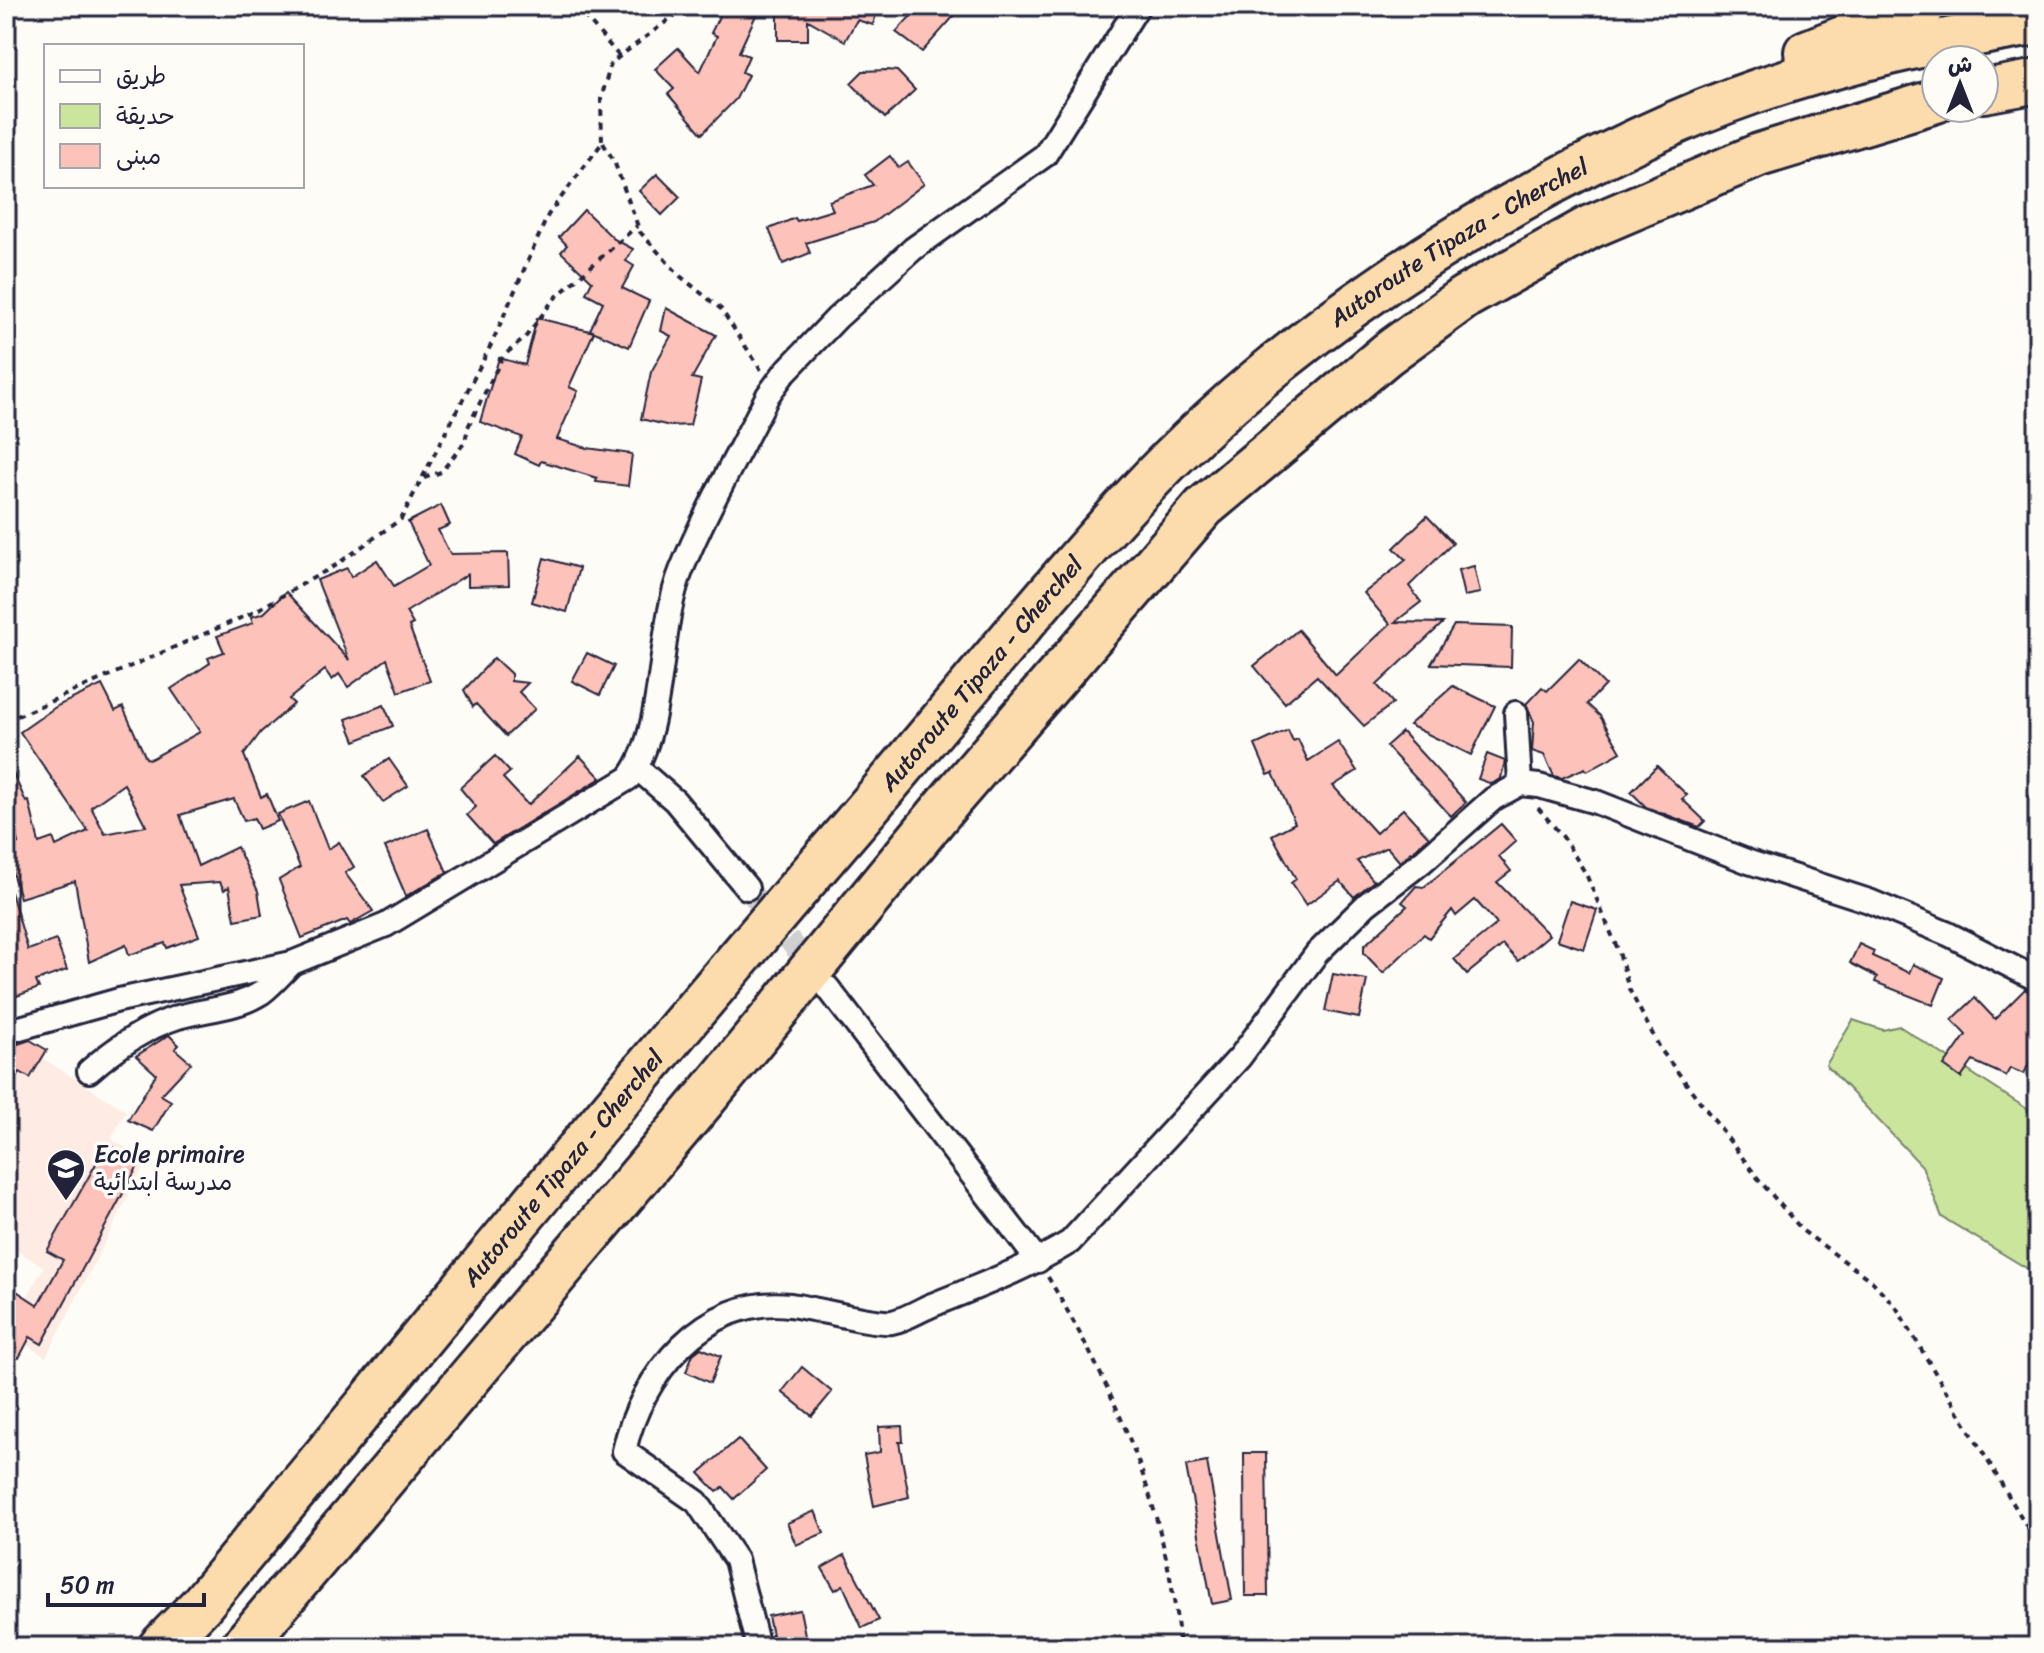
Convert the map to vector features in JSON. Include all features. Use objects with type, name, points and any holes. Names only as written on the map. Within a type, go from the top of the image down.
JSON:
[{"type":"highway","points":[[1678,121],[1778,63],[1924,6]]},
{"type":"highway","name":"Autoroute Tipaza - Cherchel","points":[[160,1647],[201,1605],[729,969],[1137,493],[1248,389],[1353,307],[1469,228],[1678,121],[1753,94],[1898,50],[1951,36],[2038,23]]},
{"type":"highway","points":[[2000,88],[2038,81]]},
{"type":"highway","name":"Autoroute Tipaza - Cherchel","points":[[242,1647],[682,1125],[952,798],[1204,507],[1327,403],[1465,297],[1590,227],[1759,155],[1920,106]]},
{"type":"street","points":[[6,1032],[119,1000],[292,963],[386,925],[629,778],[637,768],[656,702],[660,654],[680,572],[773,389],[785,372],[837,318],[913,249],[1045,155],[1138,6]]},
{"type":"street","points":[[1516,713],[1520,784]]},
{"type":"street","points":[[637,768],[675,801],[747,888]]},
{"type":"street","points":[[758,1647],[736,1560],[697,1502],[624,1451],[631,1417],[648,1387],[682,1343],[737,1307],[787,1304],[892,1322],[1038,1261],[1070,1242],[1240,1057],[1317,953],[1367,904],[1422,862],[1493,799],[1520,784],[1539,786],[1596,802],[1749,862],[1869,901],[1948,934],[2038,980]]},
{"type":"street","points":[[89,1071],[112,1050],[147,1030],[177,1018],[240,1003],[261,992],[292,963]]},
{"type":"street","points":[[828,988],[1038,1261]]},
{"type":"path","points":[[576,6],[620,56]]},
{"type":"path","points":[[687,6],[611,63],[600,117],[602,143],[614,161],[637,226],[649,244],[671,262],[680,276],[721,309],[773,389]]},
{"type":"path","points":[[6,721],[252,613],[336,565],[401,519],[491,345],[548,215],[602,143]]},
{"type":"path","points":[[424,478],[441,472],[457,455],[503,356],[524,339],[554,299],[637,226]]},
{"type":"path","points":[[1520,784],[1563,837],[1586,874],[1619,952],[1629,989],[1661,1050],[1760,1181],[1803,1231],[1873,1282],[1896,1307],[2038,1545]]},
{"type":"path","points":[[1038,1261],[1095,1358],[1137,1452],[1174,1581],[1180,1647]]},
{"type":"shaded area","name":"Ecole primaire مدرسة ابتدائية","points":[[23,1046],[126,1111],[111,1139],[147,1160],[46,1357],[7,1333],[44,1267],[6,1244],[6,1050]]},
{"type":"green space","points":[[1853,1020],[1883,1030],[1899,1026],[2038,1116],[2038,1275],[1942,1217],[1922,1166],[1826,1065]]},
{"type":"building","points":[[724,6],[742,6],[757,13],[739,52],[749,56],[742,72],[748,75],[736,99],[702,134],[668,94],[674,89],[655,69],[678,48],[700,72],[717,36],[711,33]]},
{"type":"building","points":[[826,6],[878,6],[873,25],[857,20],[845,41],[808,20],[808,40],[778,40],[778,9],[824,10]]},
{"type":"building","points":[[920,6],[963,6],[922,52],[896,32]]},
{"type":"building","points":[[863,71],[897,71],[915,90],[885,118],[851,83]]},
{"type":"building","points":[[890,156],[899,168],[908,162],[924,184],[874,222],[806,243],[810,253],[783,264],[769,229],[795,218],[797,221],[833,210],[829,201],[873,185],[865,175]]},
{"type":"building","points":[[657,174],[680,197],[662,215],[639,191]]},
{"type":"building","points":[[584,210],[614,239],[633,249],[626,261],[634,266],[622,288],[649,301],[629,347],[590,330],[603,302],[586,293],[592,281],[561,252],[567,245],[559,237]]},
{"type":"building","points":[[666,308],[716,335],[692,378],[701,380],[690,425],[670,426],[641,419],[651,372],[671,336],[661,331]]},
{"type":"building","points":[[537,318],[594,332],[569,387],[578,391],[557,439],[587,448],[632,454],[628,486],[596,482],[597,478],[541,461],[539,465],[515,454],[522,437],[480,422],[499,358],[525,365]]},
{"type":"building","points":[[441,505],[450,525],[438,530],[450,554],[508,553],[509,585],[468,586],[468,574],[406,612],[413,624],[409,626],[430,681],[399,692],[387,659],[348,687],[339,674],[332,680],[325,670],[289,699],[294,704],[261,732],[244,755],[261,797],[267,794],[278,821],[259,829],[254,818],[244,821],[234,799],[180,815],[198,866],[237,847],[258,891],[262,915],[235,920],[229,887],[224,890],[220,882],[179,885],[199,936],[167,948],[165,943],[129,955],[126,945],[89,962],[75,881],[20,898],[12,872],[6,874],[6,847],[18,843],[6,796],[6,758],[26,802],[29,801],[39,843],[53,838],[56,846],[88,831],[20,732],[57,706],[102,685],[115,711],[123,707],[146,758],[151,759],[200,732],[171,689],[210,663],[208,658],[224,652],[217,636],[253,623],[251,617],[264,613],[286,592],[349,660],[317,580],[347,568],[351,577],[377,560],[394,586],[429,565],[408,522]],"holes":[[[124,784],[146,826],[105,834],[91,807]]]},
{"type":"building","points":[[1427,516],[1453,543],[1409,586],[1421,602],[1395,622],[1443,623],[1377,685],[1393,703],[1364,726],[1317,676],[1285,703],[1254,666],[1298,630],[1336,675],[1390,624],[1364,593],[1406,560],[1394,548]]},
{"type":"building","points":[[544,558],[579,568],[567,612],[532,602]]},
{"type":"building","points":[[1474,566],[1480,593],[1464,596],[1458,570]]},
{"type":"building","points":[[1454,625],[1512,627],[1511,667],[1431,664]]},
{"type":"building","points":[[587,653],[614,666],[600,695],[572,681]]},
{"type":"building","points":[[494,658],[511,674],[511,681],[528,683],[519,692],[535,709],[506,736],[476,704],[473,707],[464,690]]},
{"type":"building","points":[[1579,659],[1605,685],[1587,704],[1600,716],[1621,752],[1587,771],[1585,768],[1562,778],[1554,776],[1544,755],[1532,751],[1534,722],[1526,704],[1542,687],[1547,691]]},
{"type":"building","points":[[1453,686],[1495,706],[1471,755],[1409,725]]},
{"type":"building","points":[[384,705],[393,726],[355,741],[346,719]]},
{"type":"building","points":[[1288,730],[1293,741],[1298,739],[1308,761],[1338,742],[1357,771],[1333,786],[1376,833],[1403,809],[1429,837],[1400,862],[1387,847],[1357,861],[1374,881],[1354,897],[1340,881],[1306,905],[1291,883],[1296,879],[1272,835],[1295,823],[1273,773],[1268,775],[1255,745]]},
{"type":"building","points":[[1402,732],[1466,802],[1451,816],[1386,746]]},
{"type":"building","points":[[1487,754],[1505,761],[1501,778],[1492,784],[1478,779]]},
{"type":"building","points":[[495,756],[510,772],[503,778],[528,805],[580,756],[601,778],[493,844],[467,815],[476,807],[460,788]]},
{"type":"building","points":[[389,759],[408,786],[383,802],[364,776]]},
{"type":"building","points":[[1657,766],[1687,795],[1682,799],[1705,821],[1699,827],[1646,807],[1631,792]]},
{"type":"building","points":[[309,801],[328,849],[339,842],[354,867],[345,873],[373,911],[350,924],[347,920],[302,938],[279,880],[300,867],[278,814]]},
{"type":"building","points":[[1501,824],[1516,841],[1499,856],[1511,871],[1497,882],[1549,935],[1518,961],[1503,945],[1467,974],[1454,959],[1497,924],[1475,900],[1456,916],[1452,910],[1429,938],[1424,934],[1383,973],[1364,953],[1364,946],[1407,906],[1402,902],[1416,886],[1424,887]]},
{"type":"building","points":[[428,829],[447,872],[406,896],[385,847]]},
{"type":"building","points":[[6,892],[11,892],[28,950],[56,940],[67,970],[36,981],[39,988],[17,996],[6,964]]},
{"type":"building","points":[[1570,901],[1597,910],[1584,949],[1557,940]]},
{"type":"building","points":[[1859,944],[1874,951],[1872,956],[1909,973],[1913,964],[1944,978],[1933,1005],[1875,982],[1877,977],[1850,963]]},
{"type":"building","points":[[1333,974],[1367,980],[1359,1018],[1325,1011]]},
{"type":"building","points":[[2025,989],[2038,1000],[2038,1044],[2024,1074],[2010,1068],[2006,1076],[1973,1061],[1961,1078],[1944,1066],[1966,1035],[1952,1020],[1975,998],[1995,1019]]},
{"type":"building","points":[[169,1035],[179,1045],[175,1049],[191,1063],[161,1095],[171,1101],[153,1131],[128,1120],[156,1074],[136,1056]]},
{"type":"building","points":[[30,1040],[47,1050],[30,1078],[20,1072],[6,1093],[6,1048]]},
{"type":"building","points":[[107,1144],[140,1162],[42,1344],[30,1337],[19,1358],[6,1351],[6,1284],[38,1305],[63,1260],[47,1251]]},
{"type":"building","points":[[701,1348],[721,1356],[710,1383],[686,1372],[693,1354]]},
{"type":"building","points":[[802,1367],[832,1392],[812,1416],[782,1392]]},
{"type":"building","points":[[902,1426],[903,1442],[899,1442],[909,1497],[874,1506],[864,1455],[880,1452],[879,1427]]},
{"type":"building","points":[[738,1439],[766,1470],[734,1499],[723,1487],[717,1492],[699,1473]]},
{"type":"building","points":[[1244,1453],[1266,1453],[1268,1596],[1245,1596]]},
{"type":"building","points":[[1207,1462],[1232,1600],[1212,1604],[1186,1466]]},
{"type":"building","points":[[815,1511],[824,1533],[796,1545],[787,1523]]},
{"type":"building","points":[[845,1555],[879,1620],[862,1628],[843,1585],[835,1590],[822,1568]]},
{"type":"building","points":[[800,1610],[806,1640],[774,1645],[768,1616]]},
{"type":"tunnel","points":[[747,888],[817,974]]},
{"type":"place","name":"Ecole primaire مدرسة ابتدائية","points":[[66,1202]]}]
